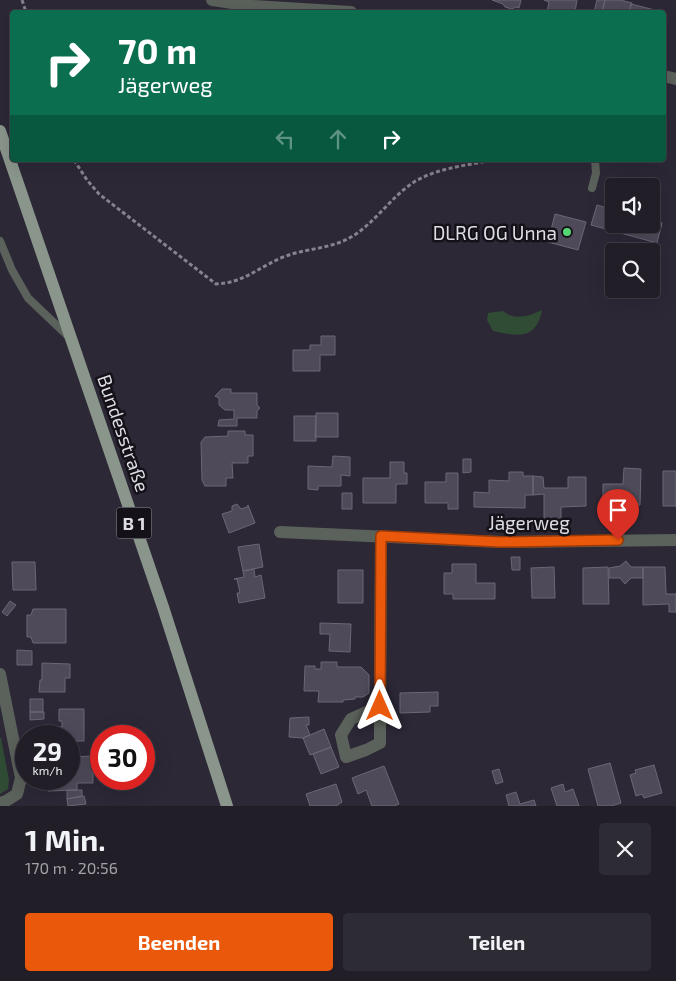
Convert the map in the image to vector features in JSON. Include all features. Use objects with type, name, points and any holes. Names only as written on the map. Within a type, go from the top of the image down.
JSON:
[{"type":"main road","name":"Bundesstraße","points":[[0,131],[10,160]]},
{"type":"main road","name":"Bundesstraße","points":[[11,162],[163,607],[227,806]]},
{"type":"street","points":[[212,0],[253,6],[319,10]]},
{"type":"street","name":"Jägerweg","points":[[280,532],[501,542],[676,540]]},
{"type":"street","points":[[380,706],[381,536]]},
{"type":"street","points":[[0,674],[21,778],[17,794],[6,801],[0,802]]},
{"type":"lane","points":[[592,188],[596,173],[595,162]]},
{"type":"lane","points":[[0,241],[12,270],[28,298],[73,341]]},
{"type":"path","points":[[75,162],[99,194],[216,284],[228,284],[238,281],[286,256],[338,243],[353,236],[413,183],[435,172],[482,162]]},
{"type":"green space","points":[[542,310],[535,327],[530,332],[524,334],[517,335],[493,331],[487,320],[488,313],[503,311],[517,317]]},
{"type":"green space","points":[[0,738],[9,780],[8,789],[0,794]]},
{"type":"building","points":[[492,0],[521,0],[519,8],[512,9]]},
{"type":"building","points":[[544,0],[577,0],[575,10],[547,10],[549,2]]},
{"type":"building","points":[[597,0],[605,0],[602,10],[594,10]]},
{"type":"building","points":[[605,0],[620,0],[632,3],[630,10],[602,10]]},
{"type":"building","points":[[631,4],[655,10],[630,10]]},
{"type":"building","points":[[597,205],[605,207],[605,229],[591,225]]},
{"type":"building","name":"DLRG OG Unna","points":[[555,214],[586,222],[578,250],[548,242]]},
{"type":"building","points":[[620,233],[660,233],[657,243]]},
{"type":"building","points":[[321,336],[335,336],[335,355],[320,355],[320,371],[293,371],[293,350],[310,350],[310,345],[321,345]]},
{"type":"building","points":[[222,389],[231,389],[231,393],[257,393],[257,405],[260,408],[257,411],[257,418],[237,418],[237,426],[218,426],[219,420],[234,419],[234,410],[225,410],[219,405],[219,398],[215,396]]},
{"type":"building","points":[[316,413],[338,413],[338,437],[315,437]]},
{"type":"building","points":[[294,416],[316,416],[316,441],[294,441]]},
{"type":"building","points":[[228,431],[245,431],[245,435],[253,435],[253,456],[248,456],[248,463],[232,463],[233,478],[226,478],[226,486],[205,486],[202,480],[201,442],[205,437],[228,436]]},
{"type":"building","points":[[333,456],[350,457],[350,476],[341,475],[341,486],[318,486],[318,490],[308,489],[308,466],[332,467]]},
{"type":"building","points":[[463,459],[471,459],[471,472],[463,473]]},
{"type":"building","points":[[390,462],[404,462],[404,473],[407,473],[407,484],[396,484],[396,503],[363,503],[363,478],[390,478]]},
{"type":"building","points":[[624,468],[641,469],[640,505],[603,504],[603,484],[623,484]]},
{"type":"building","points":[[663,471],[676,471],[676,506],[663,506]]},
{"type":"building","points":[[509,472],[523,472],[523,476],[533,476],[533,495],[525,495],[525,508],[474,507],[474,492],[489,493],[489,480],[509,481]]},
{"type":"building","points":[[446,473],[458,473],[458,509],[448,509],[448,503],[425,503],[425,482],[446,482]]},
{"type":"building","points":[[533,476],[543,477],[544,488],[568,488],[568,477],[586,477],[586,506],[561,507],[561,523],[544,523],[544,494],[533,495]]},
{"type":"building","points":[[342,493],[352,493],[352,509],[342,509]]},
{"type":"building","points":[[237,504],[241,509],[248,505],[255,523],[229,533],[222,514],[232,511],[232,506]]},
{"type":"building","points":[[259,544],[263,567],[243,571],[238,547]]},
{"type":"building","points":[[511,557],[520,557],[520,570],[512,570]]},
{"type":"building","points":[[626,561],[631,567],[643,567],[643,578],[631,578],[625,584],[620,578],[609,578],[609,568],[620,566]]},
{"type":"building","points":[[12,562],[35,562],[36,590],[13,590]]},
{"type":"building","points":[[452,564],[476,564],[476,583],[495,583],[495,599],[453,599],[453,594],[444,594],[444,573],[452,573]]},
{"type":"building","points":[[554,567],[555,598],[532,598],[531,568]]},
{"type":"building","points":[[608,567],[609,604],[583,604],[583,568]]},
{"type":"building","points":[[643,567],[665,567],[666,594],[676,594],[676,612],[669,612],[669,604],[643,605]]},
{"type":"building","points":[[254,569],[255,577],[261,575],[265,598],[239,603],[237,593],[240,593],[237,579],[234,579],[244,577],[243,571]]},
{"type":"building","points":[[338,570],[363,570],[363,603],[338,603]]},
{"type":"building","points":[[10,601],[16,605],[7,616],[2,612]]},
{"type":"building","points":[[33,609],[66,609],[66,643],[33,643],[31,637],[27,637],[27,615],[31,615]]},
{"type":"building","points":[[320,623],[351,624],[350,652],[329,651],[330,634],[320,634]]},
{"type":"building","points":[[17,650],[32,651],[32,665],[17,665]]},
{"type":"building","points":[[321,662],[337,662],[337,667],[361,667],[369,675],[369,693],[363,697],[343,700],[343,702],[318,702],[319,691],[304,691],[305,666],[315,666],[315,669],[321,669]]},
{"type":"building","points":[[42,663],[70,664],[70,678],[65,678],[65,692],[39,692],[40,680],[42,680]]},
{"type":"building","points":[[438,692],[438,706],[430,706],[430,712],[400,713],[400,693]]},
{"type":"building","points":[[30,699],[43,699],[43,712],[30,712]]},
{"type":"building","points":[[59,709],[84,709],[84,741],[80,741],[80,725],[62,725],[62,721],[59,721]]},
{"type":"building","points":[[30,712],[44,712],[44,719],[30,720]]},
{"type":"building","points":[[309,717],[309,725],[306,725],[310,735],[303,738],[289,737],[290,718]]},
{"type":"building","points":[[324,729],[331,747],[310,755],[303,738]]},
{"type":"building","points":[[331,747],[339,767],[321,774],[313,754]]},
{"type":"building","points":[[90,756],[90,783],[80,783],[80,757]]},
{"type":"building","points":[[610,763],[621,803],[611,806],[598,806],[588,769]]},
{"type":"building","points":[[654,765],[662,793],[644,798],[642,794],[636,796],[630,775],[636,773],[635,770]]},
{"type":"building","points":[[384,766],[399,804],[394,806],[372,806],[366,790],[358,794],[352,778]]},
{"type":"building","points":[[499,769],[503,782],[496,784],[492,771]]},
{"type":"building","points":[[336,784],[342,802],[336,806],[310,806],[306,794]]},
{"type":"building","points":[[563,784],[565,792],[573,789],[579,806],[557,806],[551,788]]},
{"type":"building","points":[[67,790],[82,790],[82,796],[67,799]]},
{"type":"building","points":[[516,792],[520,804],[534,800],[536,806],[509,806],[506,795]]},
{"type":"building","points":[[84,796],[86,804],[68,806],[67,799]]},
{"type":"place","name":"DLRG OG Unna","points":[[567,232]]},
{"type":"route","points":[[380,706],[381,536],[501,542],[618,540]]}]
